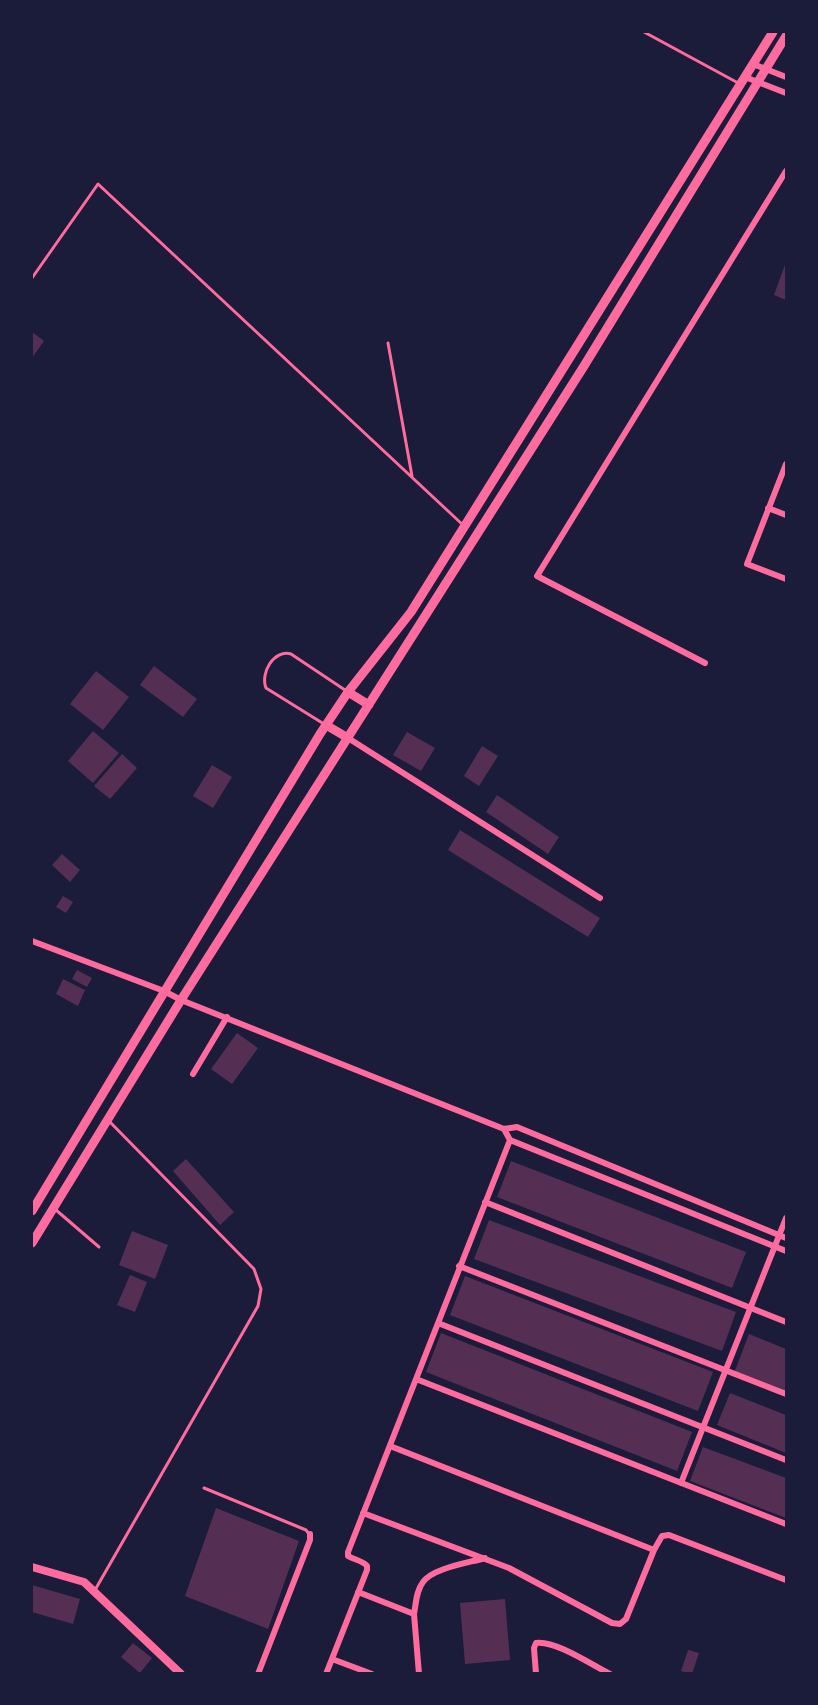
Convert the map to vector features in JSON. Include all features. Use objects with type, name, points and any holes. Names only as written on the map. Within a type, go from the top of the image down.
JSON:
[{"type":"main road","points":[[32,1212],[326,725],[348,692],[411,612],[773,32]]},
{"type":"main road","points":[[32,1243],[181,1000],[584,366],[786,36]]},
{"type":"main road","points":[[348,692],[369,705]]},
{"type":"main road","points":[[326,725],[348,738]]},
{"type":"street","points":[[753,64],[786,78]]},
{"type":"street","points":[[743,81],[758,82],[786,93]]},
{"type":"street","points":[[705,663],[537,576],[786,171]]},
{"type":"street","points":[[786,464],[747,564],[786,579]]},
{"type":"street","points":[[768,508],[786,515]]},
{"type":"street","points":[[348,738],[600,897]]},
{"type":"street","points":[[32,942],[164,991],[181,1000],[504,1129],[517,1127],[783,1237]]},
{"type":"street","points":[[193,1074],[226,1017]]},
{"type":"street","points":[[504,1129],[510,1140],[786,1251]]},
{"type":"street","points":[[326,1674],[367,1566],[348,1556],[459,1266],[510,1140]]},
{"type":"street","points":[[485,1202],[786,1322]]},
{"type":"street","points":[[681,1483],[750,1308],[776,1246],[783,1237],[786,1218]]},
{"type":"street","points":[[459,1266],[786,1394]]},
{"type":"street","points":[[438,1323],[786,1460]]},
{"type":"street","points":[[416,1379],[786,1524]]},
{"type":"street","points":[[390,1446],[654,1550]]},
{"type":"street","points":[[363,1513],[509,1568],[612,1623],[620,1624],[626,1619],[662,1536],[669,1535],[786,1580]]},
{"type":"street","points":[[258,1674],[310,1540],[310,1534]]},
{"type":"street","points":[[419,1674],[414,1614],[417,1596],[423,1581],[440,1570],[484,1558]]},
{"type":"street","points":[[32,1567],[84,1582],[181,1674]]},
{"type":"street","points":[[358,1592],[414,1614]]},
{"type":"street","points":[[536,1674],[534,1648],[536,1643],[541,1642],[552,1645],[610,1674]]},
{"type":"street","points":[[332,1659],[372,1674]]},
{"type":"lane","points":[[644,32],[743,81]]},
{"type":"lane","points":[[32,278],[98,184],[464,526]]},
{"type":"lane","points":[[388,343],[412,478]]},
{"type":"lane","points":[[326,725],[267,688],[264,678],[277,655],[281,652],[291,654],[348,692]]},
{"type":"lane","points":[[94,1591],[258,1306],[261,1289],[254,1269],[108,1120]]},
{"type":"lane","points":[[52,1207],[99,1247]]},
{"type":"lane","points":[[204,1488],[306,1530],[310,1534]]},
{"type":"building","points":[[786,262],[786,300],[774,295]]},
{"type":"building","points":[[32,332],[44,341],[32,358]]},
{"type":"building","points":[[154,666],[197,699],[183,717],[140,685]]},
{"type":"building","points":[[96,671],[129,697],[103,730],[70,704]]},
{"type":"building","points":[[93,731],[119,753],[93,783],[68,761]]},
{"type":"building","points":[[407,732],[435,748],[421,771],[393,755]]},
{"type":"building","points":[[482,746],[498,756],[479,786],[464,776]]},
{"type":"building","points":[[122,754],[137,768],[110,799],[94,786]]},
{"type":"building","points":[[212,765],[232,777],[213,808],[193,796]]},
{"type":"building","points":[[497,795],[559,837],[548,854],[486,812]]},
{"type":"building","points":[[460,830],[600,918],[588,937],[448,850]]},
{"type":"building","points":[[62,854],[80,870],[70,882],[52,865]]},
{"type":"building","points":[[63,896],[73,902],[66,913],[56,907]]},
{"type":"building","points":[[77,970],[92,978],[87,987],[72,979]]},
{"type":"building","points":[[63,979],[85,990],[78,1006],[56,994]]},
{"type":"building","points":[[237,1033],[258,1048],[232,1084],[211,1069]]},
{"type":"building","points":[[186,1159],[234,1212],[220,1225],[173,1171]]},
{"type":"building","points":[[511,1161],[746,1252],[732,1288],[497,1197]]},
{"type":"building","points":[[489,1220],[736,1312],[722,1351],[474,1259]]},
{"type":"building","points":[[132,1231],[168,1245],[155,1279],[119,1265]]},
{"type":"building","points":[[130,1275],[147,1282],[135,1312],[117,1305]]},
{"type":"building","points":[[465,1276],[713,1372],[698,1411],[450,1315]]},
{"type":"building","points":[[441,1333],[692,1432],[677,1471],[426,1372]]},
{"type":"building","points":[[749,1334],[786,1349],[786,1393],[734,1373]]},
{"type":"building","points":[[730,1393],[786,1415],[786,1453],[717,1425]]},
{"type":"building","points":[[703,1447],[786,1478],[786,1518],[690,1481]]},
{"type":"building","points":[[216,1508],[299,1541],[268,1629],[185,1596]]},
{"type":"building","points":[[32,1585],[80,1599],[73,1624],[32,1612]]},
{"type":"building","points":[[505,1599],[510,1660],[465,1664],[460,1603]]},
{"type":"building","points":[[133,1643],[152,1658],[140,1673],[121,1657]]},
{"type":"building","points":[[688,1650],[699,1653],[692,1674],[681,1671]]}]
